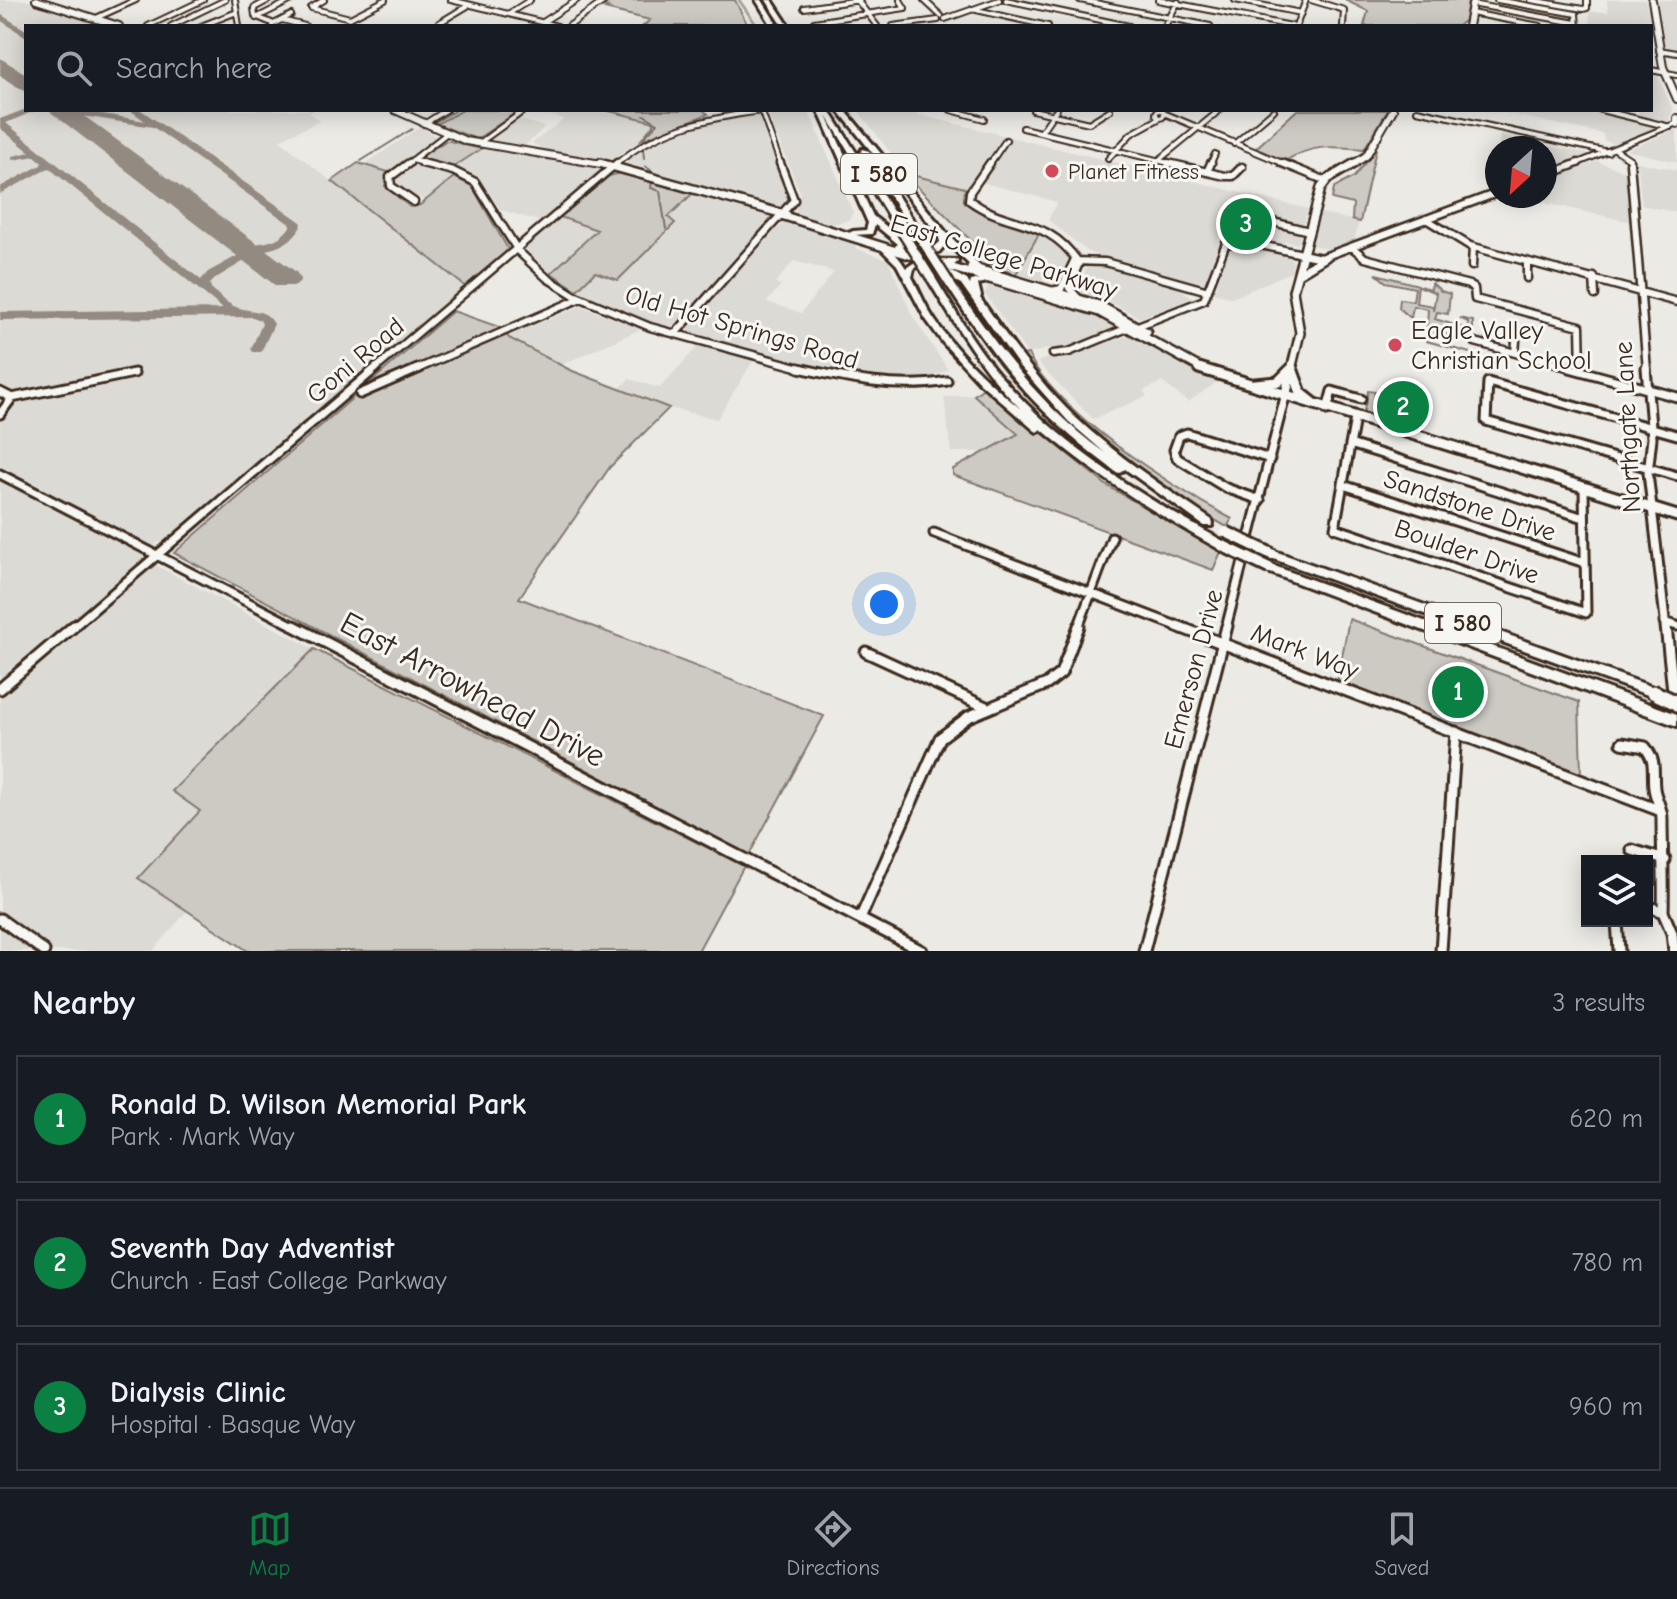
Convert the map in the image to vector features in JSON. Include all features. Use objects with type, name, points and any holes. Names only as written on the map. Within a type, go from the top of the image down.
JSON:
[{"type":"highway","points":[[759,0],[774,24]]},
{"type":"highway","points":[[769,0],[785,24]]},
{"type":"highway","points":[[825,112],[869,213],[871,231],[853,233]]},
{"type":"highway","name":"I 580","points":[[825,112],[982,359],[1020,403],[1103,474],[1165,514],[1269,568],[1677,720]]},
{"type":"highway","name":"I 580","points":[[841,112],[995,354],[1059,421],[1140,483],[1208,523],[1272,554],[1677,703]]},
{"type":"highway","points":[[842,112],[942,233],[979,269]]},
{"type":"highway","points":[[869,213],[887,233],[956,276],[977,298],[1022,364],[1071,419],[1138,475],[1208,523]]},
{"type":"highway","points":[[907,280],[910,268],[943,245],[942,233]]},
{"type":"highway","points":[[884,248],[894,256],[943,337],[997,393],[1087,467],[1165,514]]},
{"type":"highway","points":[[897,249],[952,265]]},
{"type":"highway","points":[[977,298],[974,284],[990,279]]},
{"type":"main road","points":[[36,0],[112,24]]},
{"type":"main road","points":[[1652,0],[1662,65],[1677,103]]},
{"type":"main road","points":[[1468,24],[1475,2]]},
{"type":"main road","points":[[1662,65],[1677,74]]},
{"type":"main road","name":"East College Parkway","points":[[399,112],[446,134],[478,144],[613,166],[884,248],[897,249]]},
{"type":"main road","points":[[1285,397],[1300,333],[1293,297],[1325,182],[1366,156],[1392,112]]},
{"type":"main road","name":"East College Parkway","points":[[781,215],[853,233],[897,249]]},
{"type":"main road","points":[[1298,274],[1326,257]]},
{"type":"main road","name":"East College Parkway","points":[[952,265],[979,269],[1110,309],[1200,368],[1240,384],[1677,516]]},
{"type":"main road","name":"East College Parkway","points":[[952,265],[1134,326]]},
{"type":"main road","points":[[1240,384],[1273,384],[1293,368]]},
{"type":"main road","points":[[1293,368],[1301,393],[1324,409]]},
{"type":"street","points":[[94,19],[136,0]]},
{"type":"street","points":[[152,24],[203,0]]},
{"type":"street","points":[[175,24],[225,0]]},
{"type":"street","points":[[235,0],[239,24]]},
{"type":"street","points":[[256,18],[254,8],[269,0]]},
{"type":"street","points":[[256,18],[292,0]]},
{"type":"street","points":[[324,0],[311,7],[354,17],[385,0]]},
{"type":"street","points":[[453,0],[550,24]]},
{"type":"street","points":[[507,14],[530,0]]},
{"type":"street","points":[[543,22],[577,0]]},
{"type":"street","points":[[572,24],[606,0]]},
{"type":"street","points":[[804,8],[858,0],[875,24]]},
{"type":"street","points":[[814,22],[905,8],[900,0]]},
{"type":"street","points":[[926,0],[940,19]]},
{"type":"street","points":[[906,24],[940,19],[999,0]]},
{"type":"street","points":[[1006,0],[1120,24]]},
{"type":"street","points":[[1080,0],[1200,24]]},
{"type":"street","points":[[1158,0],[1284,24]]},
{"type":"street","points":[[1235,0],[1301,13]]},
{"type":"street","points":[[1295,24],[1308,0],[1339,7],[1346,15],[1344,24]]},
{"type":"street","points":[[1497,0],[1583,9],[1587,8],[1587,0]]},
{"type":"street","points":[[1166,24],[1178,2]]},
{"type":"street","points":[[1475,2],[1577,24],[1576,14],[1530,3]]},
{"type":"street","points":[[1529,23],[1530,3]]},
{"type":"street","points":[[442,24],[469,5]]},
{"type":"street","points":[[972,9],[1036,24]]},
{"type":"street","points":[[206,24],[237,12]]},
{"type":"street","points":[[1471,13],[1533,24]]},
{"type":"street","points":[[274,24],[291,15]]},
{"type":"street","points":[[1488,24],[1489,16]]},
{"type":"street","points":[[256,18],[270,24]]},
{"type":"street","points":[[1006,24],[1011,18]]},
{"type":"street","points":[[282,20],[295,24]]},
{"type":"street","points":[[1659,50],[1677,53]]},
{"type":"street","points":[[1653,70],[1677,74]]},
{"type":"street","points":[[424,124],[443,112]]},
{"type":"street","points":[[478,144],[522,112]]},
{"type":"street","name":"Goni Road","points":[[0,689],[613,166],[639,146],[671,130],[710,118],[749,112]]},
{"type":"street","points":[[675,334],[781,215],[794,195],[763,112]]},
{"type":"street","points":[[958,112],[984,119]]},
{"type":"street","points":[[1041,132],[1054,112],[1089,123],[1107,112]]},
{"type":"street","points":[[1159,160],[1218,112]]},
{"type":"street","points":[[1234,144],[1272,112]]},
{"type":"street","points":[[1427,112],[1612,151]]},
{"type":"street","points":[[1612,112],[1675,123]]},
{"type":"street","points":[[1108,159],[1113,149],[1159,113],[1325,182]]},
{"type":"street","points":[[1557,172],[1675,123]]},
{"type":"street","points":[[1023,128],[1230,177],[1242,167]]},
{"type":"street","points":[[414,202],[389,182],[392,174],[446,134]]},
{"type":"street","points":[[1006,140],[970,192],[969,200],[977,206],[1035,224],[1069,248],[1124,268],[1208,291]]},
{"type":"street","name":"Northgate Lane","points":[[1612,151],[1630,159],[1651,427],[1649,468],[1664,622],[1677,709]]},
{"type":"street","points":[[1207,172],[1215,154]]},
{"type":"street","name":"Old Hot Springs Road","points":[[412,160],[469,178],[517,249],[544,275],[581,298],[675,334],[861,382],[922,387],[947,381]]},
{"type":"street","points":[[1053,354],[1065,353],[1204,300],[1226,243],[1256,244],[1302,256],[1341,256],[1352,247],[1485,197]]},
{"type":"street","points":[[1257,218],[1309,231]]},
{"type":"street","points":[[1426,219],[1473,247],[1594,277],[1677,302]]},
{"type":"street","points":[[1352,247],[1362,257],[1469,285],[1474,288],[1475,299],[1580,326],[1581,371]]},
{"type":"street","points":[[1472,266],[1473,247]]},
{"type":"street","points":[[1069,248],[1076,259],[1069,288],[1079,299]]},
{"type":"street","points":[[1076,259],[1124,268]]},
{"type":"street","points":[[1051,291],[1061,289],[1076,259]]},
{"type":"street","points":[[1527,261],[1527,278]]},
{"type":"street","points":[[1594,277],[1595,295]]},
{"type":"street","points":[[360,394],[581,298]]},
{"type":"street","points":[[1515,353],[1516,341]]},
{"type":"street","points":[[1475,342],[1677,397]]},
{"type":"street","points":[[0,392],[12,398],[134,373]]},
{"type":"street","points":[[1677,435],[1488,382],[1486,421],[1677,476]]},
{"type":"street","points":[[1324,409],[1332,391],[1361,399]]},
{"type":"street","name":"Emerson Drive","points":[[1144,951],[1285,397]]},
{"type":"street","points":[[0,414],[12,398]]},
{"type":"street","points":[[1343,485],[1355,418]]},
{"type":"street","points":[[1260,500],[1223,486],[1177,458],[1174,450],[1179,436],[1187,433],[1270,459]]},
{"type":"street","points":[[1350,444],[1584,518]]},
{"type":"street","name":"East Arrowhead Drive","points":[[0,474],[922,951]]},
{"type":"street","name":"Boulder Drive","points":[[1343,485],[1335,528],[1586,613],[1585,563]]},
{"type":"street","name":"Sandstone Drive","points":[[1343,485],[1585,563]]},
{"type":"street","points":[[1584,488],[1585,563]]},
{"type":"street","name":"Mark Way","points":[[934,533],[1661,811]]},
{"type":"street","points":[[860,919],[940,738],[950,726],[986,707],[1047,687],[1061,673],[1112,537]]},
{"type":"street","points":[[1664,622],[1677,626]]},
{"type":"street","points":[[866,652],[986,707]]},
{"type":"street","points":[[1441,951],[1456,732]]},
{"type":"street","points":[[1622,743],[1645,747],[1654,757],[1654,788],[1661,811],[1659,834],[1665,860],[1663,912],[1672,933],[1674,951]]},
{"type":"street","points":[[1632,850],[1665,860]]},
{"type":"street","points":[[1653,908],[1663,912]]},
{"type":"street","points":[[0,919],[44,951]]},
{"type":"street","points":[[1617,927],[1619,951]]},
{"type":"shaded area","points":[[0,0],[25,0],[99,24],[24,24],[24,112],[311,112],[320,121],[279,140],[466,287],[165,540],[157,543],[144,559],[314,649],[172,791],[200,811],[139,877],[188,910],[153,951],[0,951]]},
{"type":"shaded area","points":[[612,0],[735,0],[747,24],[645,24],[650,20],[603,6]]},
{"type":"shaded area","points":[[1345,0],[1468,0],[1465,20],[1460,24],[1365,24],[1368,11]]},
{"type":"shaded area","points":[[1607,0],[1646,0],[1650,24],[1590,24],[1589,12],[1608,12]]},
{"type":"shaded area","points":[[1658,0],[1677,0],[1677,52],[1666,50]]},
{"type":"shaded area","points":[[1653,74],[1658,76],[1673,110],[1668,123],[1639,116],[1638,112],[1653,112]]},
{"type":"shaded area","points":[[459,112],[517,112],[477,139],[436,124]]},
{"type":"shaded area","points":[[540,112],[608,112],[655,123],[641,140],[610,161],[548,151],[532,143],[564,119]]},
{"type":"shaded area","points":[[613,112],[708,114],[641,140],[655,122]]},
{"type":"shaded area","points":[[767,112],[809,112],[853,212],[849,220],[833,224],[795,213],[800,192]]},
{"type":"shaded area","points":[[860,112],[907,112],[1308,209],[1298,244],[1285,241],[1282,247],[1230,234],[1228,238],[1219,238],[1217,244],[1222,246],[1205,286],[1090,253],[1048,220],[1057,202],[981,182],[974,191],[905,172]]},
{"type":"shaded area","points":[[1295,112],[1387,112],[1364,149],[1313,149],[1284,162],[1254,150]]},
{"type":"shaded area","points":[[1502,112],[1612,112],[1661,127],[1618,145],[1604,141],[1603,134]]},
{"type":"shaded area","points":[[758,115],[787,190],[788,201],[783,207],[776,208],[623,162],[656,140],[686,128]]},
{"type":"shaded area","points":[[518,119],[545,127],[523,148],[488,141]]},
{"type":"shaded area","points":[[420,127],[437,137],[388,172],[365,164]]},
{"type":"shaded area","points":[[1677,129],[1677,162],[1626,150],[1656,138]]},
{"type":"shaded area","points":[[446,141],[481,149],[452,168],[420,157]]},
{"type":"shaded area","points":[[1557,147],[1593,155],[1562,166],[1557,165]]},
{"type":"shaded area","points":[[481,149],[601,169],[542,222],[501,210],[478,177],[452,168]]},
{"type":"shaded area","points":[[1376,149],[1360,222],[1352,220],[1353,204],[1332,199],[1334,188],[1354,177]]},
{"type":"shaded area","points":[[1597,161],[1626,172],[1631,222],[1557,206],[1557,176]]},
{"type":"shaded area","points":[[1637,162],[1677,170],[1677,213],[1642,205]]},
{"type":"shaded area","points":[[358,163],[388,172],[385,186],[410,207],[420,205],[454,177],[472,186],[509,251],[466,287],[332,181]]},
{"type":"shaded area","points":[[411,164],[454,177],[423,200],[394,183],[396,174]]},
{"type":"shaded area","points":[[621,173],[692,194],[668,217],[675,223],[618,280],[595,272],[577,290],[551,273],[597,230],[560,217],[609,176]]},
{"type":"shaded area","points":[[916,176],[965,188],[964,200],[973,206],[1040,232],[1016,274],[982,264],[994,264],[912,181]]},
{"type":"shaded area","points":[[692,194],[770,217],[728,269],[737,271],[784,222],[848,241],[857,245],[855,248],[888,260],[912,315],[948,370],[936,375],[932,383],[844,374],[655,325],[577,290],[595,272],[674,223],[667,218]],"holes":[[[794,261],[834,272],[801,313],[767,302],[781,285],[775,283]]]},
{"type":"shaded area","points":[[1321,213],[1359,222],[1354,242],[1332,250],[1312,245]]},
{"type":"shaded area","points":[[560,217],[598,230],[551,273],[524,248]]},
{"type":"shaded area","points":[[1040,232],[1069,258],[1071,266],[1059,286],[1016,274]]},
{"type":"shaded area","points":[[1230,248],[1259,249],[1289,257],[1293,262],[1291,272],[1232,298],[1214,293]]},
{"type":"shaded area","points":[[1088,263],[1179,288],[1193,298],[1140,318],[1118,306],[1078,292]]},
{"type":"shaded area","points":[[1376,274],[1418,285],[1416,303],[1433,306],[1433,311],[1436,293],[1419,286],[1431,289],[1432,283],[1450,294],[1448,314],[1437,312],[1435,319],[1464,328],[1468,328],[1468,322],[1460,318],[1473,321],[1473,331],[1468,330],[1467,340],[1428,331],[1427,341],[1470,353],[1426,341],[1428,309],[1413,306],[1411,318],[1399,308],[1400,299],[1413,301],[1415,288],[1386,282]]},
{"type":"shaded area","points":[[990,281],[1093,312],[1118,327],[1062,349],[1050,348],[1028,354],[985,294]]},
{"type":"shaded area","points":[[581,306],[641,329],[561,365],[508,336]]},
{"type":"shaded area","points":[[453,311],[502,328],[509,338],[570,370],[669,408],[610,467],[519,598],[824,716],[749,855],[174,553]]},
{"type":"shaded area","points":[[1133,334],[1217,382],[1188,402],[1162,382],[1143,391],[1147,396],[1093,419],[1037,362],[1047,358],[1058,360]]},
{"type":"shaded area","points":[[698,346],[753,361],[717,419],[669,408],[618,390],[629,379],[660,388]]},
{"type":"shaded area","points":[[1028,354],[1064,401],[1090,424],[1149,469],[1232,519],[1227,527],[1145,475],[1095,434],[1027,365],[1021,355]]},
{"type":"shaded area","points":[[985,387],[1106,485],[1221,552],[1213,570],[953,475],[953,469],[1018,434],[974,395]]},
{"type":"shaded area","points":[[1368,391],[1375,392],[1374,400],[1398,407],[1397,418],[1407,421],[1412,404],[1423,408],[1420,433],[1363,415]]},
{"type":"shaded area","points":[[974,395],[1018,434],[982,452],[951,452],[944,397]]},
{"type":"shaded area","points":[[1349,619],[1579,702],[1581,775],[1337,683]]},
{"type":"shaded area","points":[[314,649],[744,866],[698,951],[248,951],[138,878],[200,811],[172,791]]},
{"type":"waterway","points":[[739,0],[756,24]]},
{"type":"waterway","points":[[435,122],[452,112]]},
{"type":"waterway","points":[[643,138],[658,123],[644,115]]},
{"type":"waterway","points":[[361,161],[412,129]]},
{"type":"waterway","points":[[643,148],[644,159]]},
{"type":"waterway","points":[[645,166],[653,172]]},
{"type":"waterway","points":[[652,182],[651,188],[660,191],[666,229]]},
{"type":"taxiway","points":[[0,16],[24,33]]},
{"type":"taxiway","points":[[0,122],[27,112]]},
{"type":"taxiway","points":[[75,112],[150,125]]},
{"type":"taxiway","points":[[138,112],[297,224],[283,241],[258,248],[243,247],[242,258],[212,275],[204,284],[206,290]]},
{"type":"taxiway","points":[[0,123],[47,161]]},
{"type":"taxiway","points":[[17,158],[37,153]]},
{"type":"taxiway","points":[[0,191],[45,167],[47,161]]},
{"type":"taxiway","points":[[47,161],[206,290]]},
{"type":"taxiway","points":[[206,290],[232,311],[242,313]]},
{"type":"taxiway","points":[[0,316],[254,313],[264,317],[268,324],[257,349]]},
{"type":"runway","points":[[0,65],[24,83]]},
{"type":"runway","points":[[63,112],[286,279]]},
{"type":"place","name":"Planet Fitness","points":[[1052,171]]},
{"type":"place","name":"Dialysis Clinic","points":[[1246,224]]},
{"type":"place","name":"Eagle Valley Christian School","points":[[1395,345]]},
{"type":"place","name":"Seventh Day Adventist","points":[[1403,407]]},
{"type":"place","name":"Ronald D. Wilson Memorial Park","points":[[1458,692]]}]
